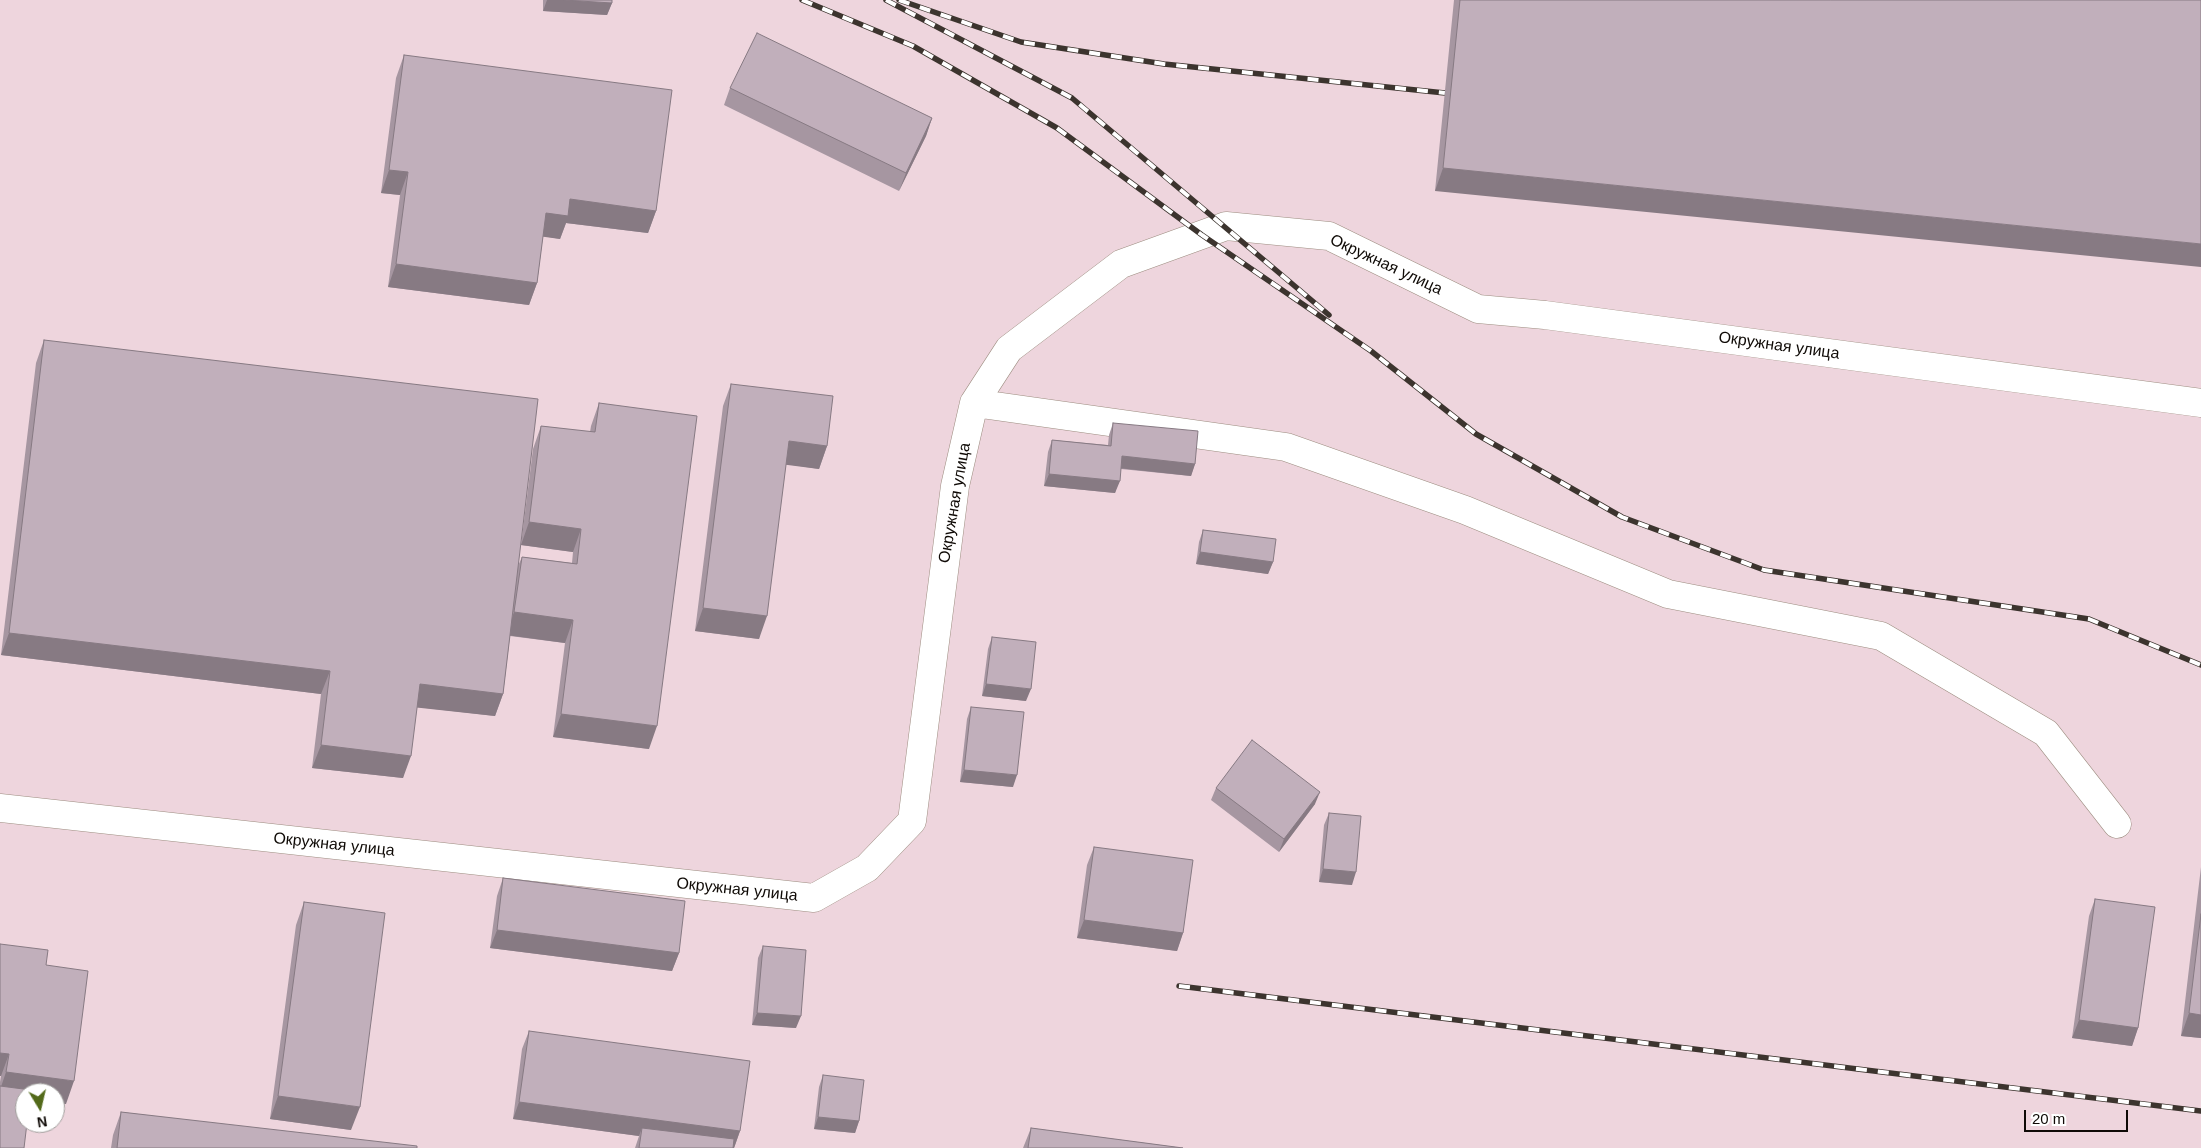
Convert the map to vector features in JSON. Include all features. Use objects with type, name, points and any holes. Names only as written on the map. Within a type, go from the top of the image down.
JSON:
[{"type":"street","name":"Окружная улица","points":[[0,808],[814,898],[867,868],[912,821],[955,486],[974,403],[1009,349],[1121,264],[1226,226],[1329,236],[1478,309],[1545,315],[2201,403]]},
{"type":"street","points":[[974,403],[1286,447],[1465,510],[1668,594],[1881,636],[2046,733],[2117,824]]},
{"type":"shaded area","points":[[0,0],[2201,0],[2201,1148],[0,1148]]},
{"type":"building","points":[[564,0],[612,0],[612,3]]},
{"type":"building","points":[[1460,0],[2201,0],[2201,244],[1443,168]]},
{"type":"building","points":[[757,33],[932,118],[906,173],[730,88]]},
{"type":"building","points":[[404,55],[672,90],[656,211],[570,199],[568,216],[546,213],[537,283],[396,264],[408,172],[389,170]]},
{"type":"building","points":[[44,340],[538,399],[503,694],[420,684],[411,756],[321,745],[330,671],[9,633]]},
{"type":"building","points":[[731,384],[833,396],[827,446],[789,441],[767,616],[703,608]]},
{"type":"building","points":[[599,403],[697,416],[657,726],[561,714],[573,620],[514,612],[522,557],[577,564],[581,529],[529,522],[541,426],[595,432]]},
{"type":"building","points":[[1113,423],[1198,431],[1195,464],[1122,456],[1120,481],[1049,474],[1052,440],[1111,446]]},
{"type":"building","points":[[1203,530],[1276,539],[1273,562],[1200,552]]},
{"type":"building","points":[[992,637],[1036,642],[1031,689],[986,684]]},
{"type":"building","points":[[971,707],[1024,712],[1017,775],[964,770]]},
{"type":"building","points":[[1252,740],[1320,792],[1284,839],[1216,788]]},
{"type":"building","points":[[1329,813],[1361,816],[1356,872],[1323,869]]},
{"type":"building","points":[[1094,847],[1193,860],[1183,933],[1084,920]]},
{"type":"building","points":[[503,878],[685,901],[679,953],[497,930]]},
{"type":"building","points":[[2095,899],[2155,907],[2138,1028],[2079,1020]]},
{"type":"building","points":[[304,902],[385,913],[360,1107],[278,1096]]},
{"type":"building","points":[[2201,914],[2201,1015],[2189,1013]]},
{"type":"building","points":[[0,944],[48,950],[46,965],[88,971],[74,1081],[6,1072],[9,1054],[0,1053]]},
{"type":"building","points":[[763,946],[806,950],[801,1016],[757,1013]]},
{"type":"building","points":[[529,1031],[750,1061],[740,1131],[519,1102]]},
{"type":"building","points":[[823,1075],[864,1080],[859,1121],[818,1117]]},
{"type":"building","points":[[0,1086],[15,1088],[15,1133],[26,1133],[24,1148],[0,1148]]},
{"type":"building","points":[[121,1112],[417,1146],[417,1148],[117,1148]]},
{"type":"building","points":[[642,1128],[734,1139],[733,1148],[639,1148]]},
{"type":"building","points":[[1031,1128],[1183,1148],[1028,1148]]},
{"type":"railway","points":[[802,0],[913,46],[1057,128],[1202,235],[1371,351],[1476,434],[1622,517],[1764,570],[2089,619],[2201,665]]},
{"type":"railway","points":[[886,0],[1072,98],[1329,315]]},
{"type":"railway","points":[[899,0],[1021,42],[1164,64],[1445,93]]},
{"type":"railway","points":[[1179,986],[2201,1111]]}]
